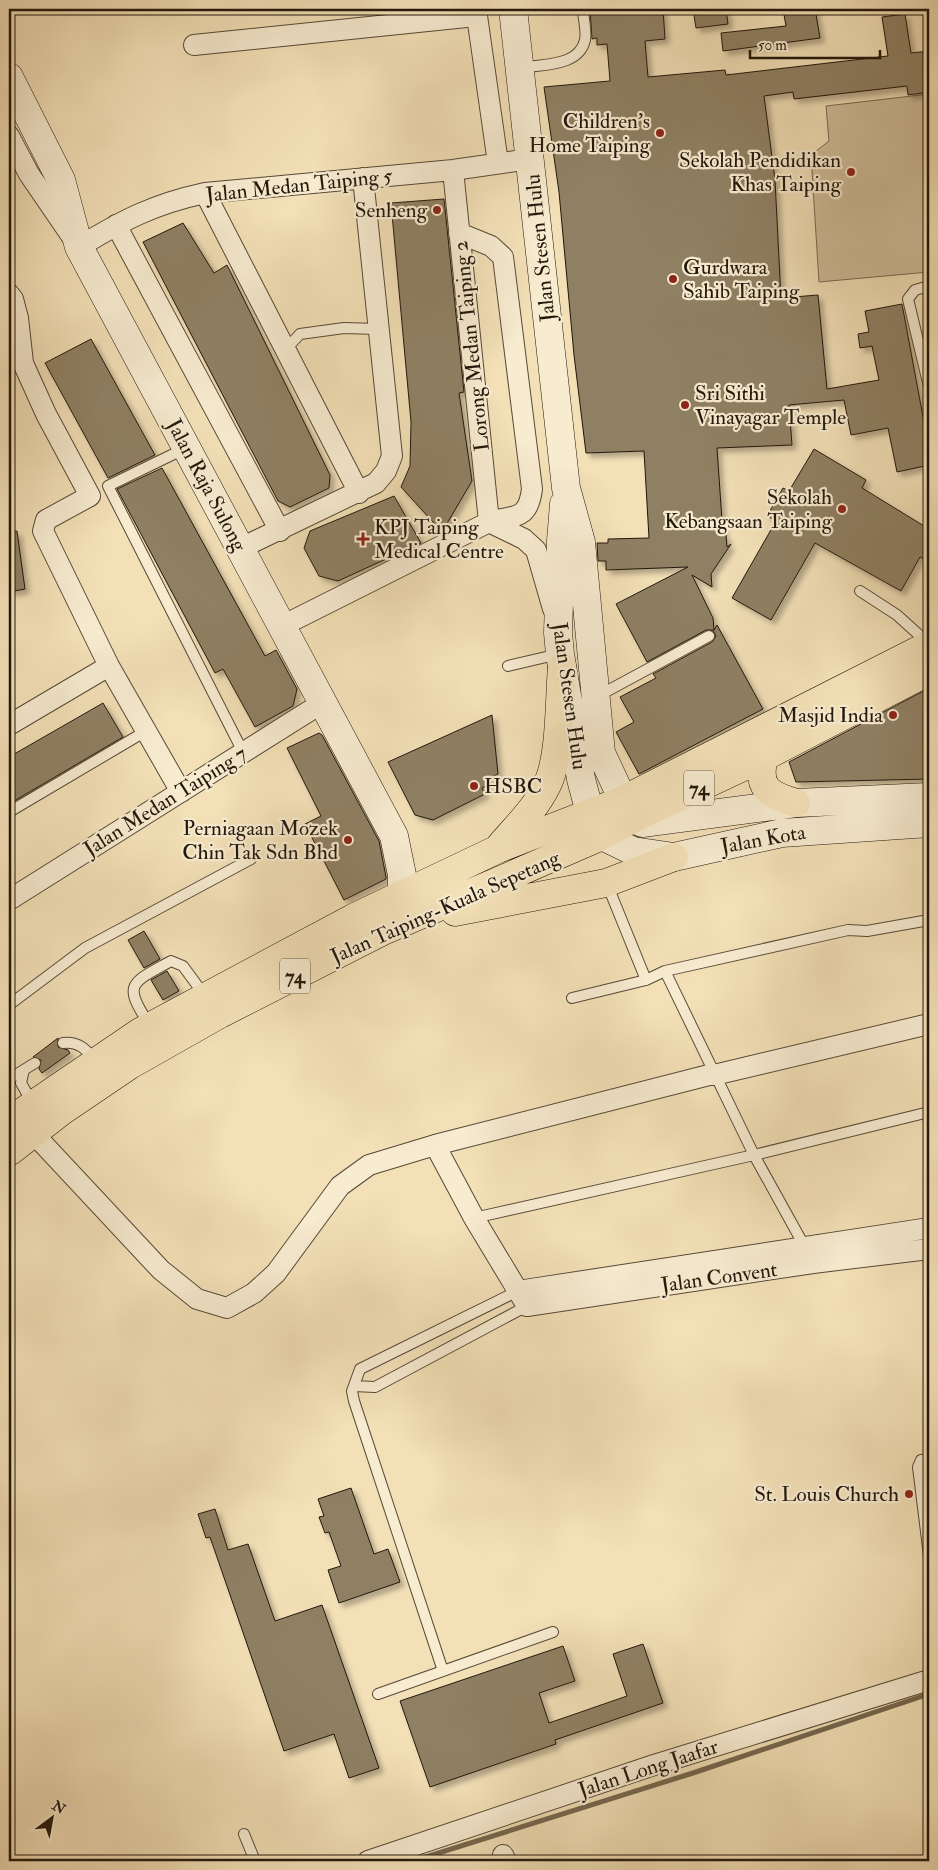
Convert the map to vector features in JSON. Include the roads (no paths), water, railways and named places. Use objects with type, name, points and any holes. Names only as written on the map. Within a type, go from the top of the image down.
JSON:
[{"type":"main road","name":"Jalan Stesen Hulu","points":[[514,9],[566,488],[581,542],[602,753],[629,809]]},
{"type":"main road","name":"Jalan Raja Sulong","points":[[9,77],[61,180],[79,247],[394,836],[402,875],[402,893]]},
{"type":"main road","name":"Jalan Stesen Hulu","points":[[566,488],[561,541],[560,651],[582,779],[596,825]]},
{"type":"main road","name":"74","points":[[596,825],[629,809],[929,645]]},
{"type":"main road","points":[[498,849],[534,808],[548,783],[555,752],[560,651]]},
{"type":"main road","name":"74","points":[[629,809],[764,757],[929,671]]},
{"type":"main road","points":[[764,757],[760,772],[763,785],[780,798],[796,803]]},
{"type":"main road","name":"Jalan Kota","points":[[629,809],[642,823],[796,803],[929,797]]},
{"type":"main road","name":"Jalan Kota","points":[[596,825],[633,851],[674,857],[782,833],[929,823]]},
{"type":"main road","name":"Jalan Taiping-Kuala Sepetang","points":[[9,1152],[21,1115],[151,1026],[402,893],[498,849],[596,825]]},
{"type":"main road","name":"Jalan Taiping-Kuala Sepetang","points":[[21,1115],[62,1111],[130,1065],[220,1014],[596,825]]},
{"type":"main road","points":[[381,932],[442,915],[606,883],[674,857]]},
{"type":"street","points":[[194,45],[476,12],[498,163]]},
{"type":"street","points":[[9,136],[29,174],[79,247]]},
{"type":"street","name":"Jalan Medan Taiping 5","points":[[79,247],[144,210],[173,200],[205,193],[453,170],[530,159]]},
{"type":"street","name":"Lorong Medan Taiping 2","points":[[453,170],[489,522]]},
{"type":"street","points":[[241,548],[280,531],[376,483],[386,471],[392,456],[363,178]]},
{"type":"street","points":[[205,193],[358,493]]},
{"type":"street","points":[[116,225],[280,531]]},
{"type":"street","points":[[282,626],[489,522],[522,514],[530,504],[532,489],[503,256],[491,246],[459,233]]},
{"type":"street","points":[[9,294],[13,299],[18,318],[23,363],[46,414],[90,496],[46,520],[43,531],[109,666],[181,792]]},
{"type":"street","points":[[489,522],[524,539],[536,550],[549,592],[560,651]]},
{"type":"street","points":[[9,725],[109,666]]},
{"type":"street","name":"Jalan Medan Taiping 7","points":[[9,900],[322,703]]},
{"type":"street","points":[[21,1115],[161,1270],[196,1299],[227,1308],[254,1292],[276,1273],[340,1186],[369,1165],[435,1145],[700,1077],[929,1024]]},
{"type":"street","points":[[435,1145],[474,1218],[522,1298]]},
{"type":"street","name":"Jalan Convent","points":[[522,1298],[809,1255],[929,1228]]},
{"type":"street","name":"Jalan Convent","points":[[809,1255],[929,1249]]},
{"type":"street","name":"Jalan Long Jaafar","points":[[368,1861],[654,1765],[929,1680]]},
{"type":"lane","points":[[520,68],[570,60],[579,53],[585,40],[582,9]]},
{"type":"lane","points":[[929,286],[915,290],[908,299],[929,387]]},
{"type":"lane","points":[[286,349],[300,334],[344,328],[378,329]]},
{"type":"lane","points":[[187,448],[108,486],[243,752]]},
{"type":"lane","points":[[860,591],[897,615],[929,645]]},
{"type":"lane","points":[[596,697],[709,636]]},
{"type":"lane","points":[[508,666],[560,651]]},
{"type":"lane","points":[[9,812],[146,731]]},
{"type":"lane","points":[[9,1005],[85,948],[251,859]]},
{"type":"lane","points":[[531,909],[593,896],[606,883],[646,980]]},
{"type":"lane","points":[[442,915],[495,916]]},
{"type":"lane","points":[[572,998],[646,980],[665,971],[848,930],[867,931],[929,920]]},
{"type":"lane","points":[[151,1026],[135,1003],[132,992],[137,981],[171,961],[183,966],[205,996]]},
{"type":"lane","points":[[665,971],[754,1155],[809,1255]]},
{"type":"lane","points":[[63,1043],[73,1042],[87,1050],[96,1062]]},
{"type":"lane","points":[[9,1079],[34,1063]]},
{"type":"lane","points":[[21,1115],[21,1083],[24,1070]]},
{"type":"lane","points":[[474,1218],[754,1155],[929,1112]]},
{"type":"lane","points":[[354,1386],[375,1387],[522,1298]]},
{"type":"lane","points":[[443,1671],[354,1401],[354,1386],[360,1369],[522,1298]]},
{"type":"lane","points":[[929,1459],[921,1460],[918,1467],[929,1556]]},
{"type":"lane","points":[[378,1694],[553,1632]]},
{"type":"lane","points":[[244,1834],[255,1861]]},
{"type":"waterway","points":[[413,1861],[693,1773],[929,1694]]},
{"type":"place","name":"Children's Home Taiping","points":[[660,133]]},
{"type":"place","name":"Sekolah Pendidikan Khas Taiping","points":[[851,172]]},
{"type":"place","name":"Senheng","points":[[437,210]]},
{"type":"place","name":"Gurdwara Sahib Taiping","points":[[673,279]]},
{"type":"place","name":"Sri Sithi Vinayagar Temple","points":[[685,405]]},
{"type":"place","name":"Sekolah Kebangsaan Taiping","points":[[842,509]]},
{"type":"place","name":"KPJ Taiping Medical Centre","points":[[363,539]]},
{"type":"place","name":"Masjid India","points":[[893,715]]},
{"type":"place","name":"HSBC","points":[[474,786]]},
{"type":"place","name":"Perniagaan Mozek Chin Tak Sdn Bhd","points":[[348,840]]},
{"type":"place","name":"St. Louis Church","points":[[909,1494]]}]
